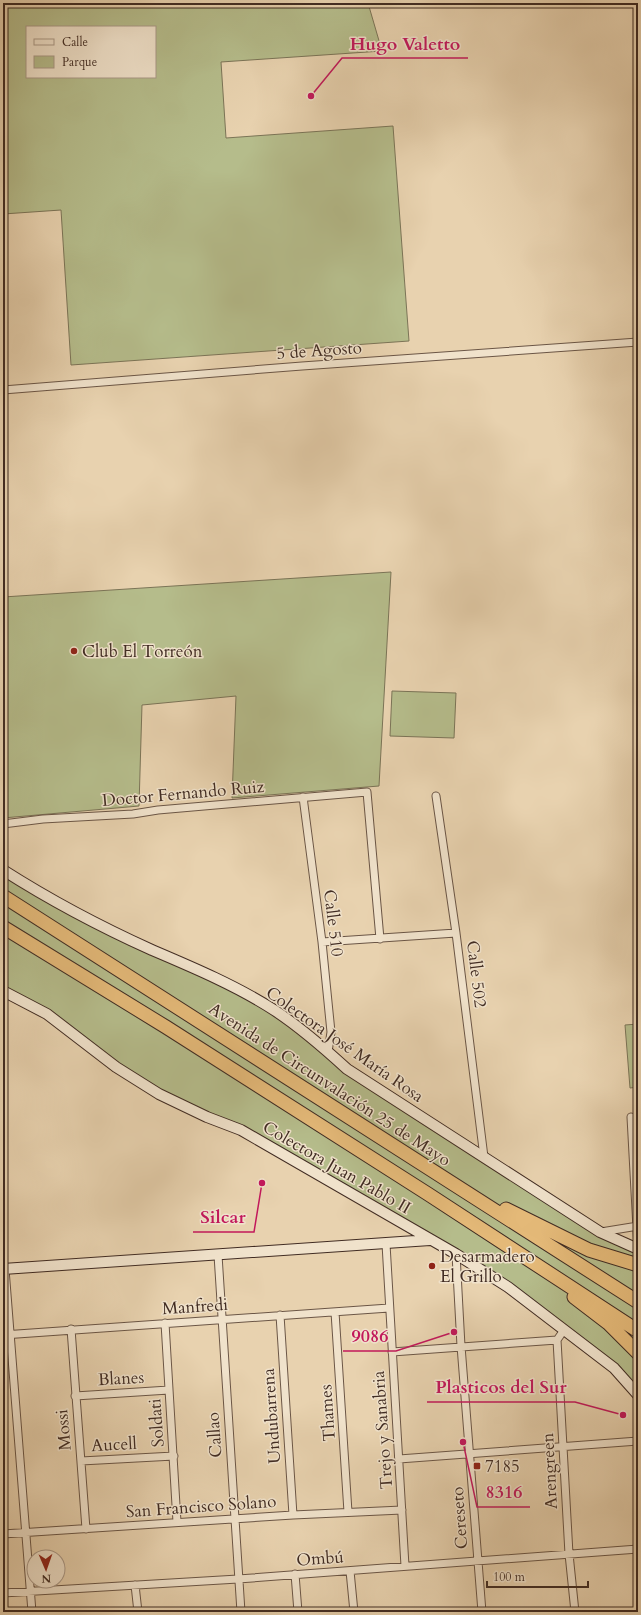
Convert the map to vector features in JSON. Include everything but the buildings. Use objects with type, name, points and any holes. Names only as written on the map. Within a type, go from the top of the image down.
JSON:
[{"type":"highway","name":"Avenida de Circunvalación 25 de Mayo","points":[[3,896],[382,1140],[478,1199],[638,1302]]},
{"type":"highway","points":[[3,927],[166,1027],[513,1249],[638,1331]]},
{"type":"highway","points":[[3,931],[20,938]]},
{"type":"highway","points":[[478,1199],[514,1212],[589,1250],[638,1265]]},
{"type":"highway","points":[[513,1249],[608,1323],[638,1353]]},
{"type":"main road","name":"Colectora José María Rosa","points":[[3,870],[32,888],[108,929],[202,971],[274,1010],[328,1052],[347,1069],[600,1232],[638,1248]]},
{"type":"main road","name":"Colectora Juan Pablo II","points":[[3,991],[47,1014],[116,1067],[159,1094],[207,1117],[241,1130],[456,1254],[508,1287],[614,1368],[638,1395]]},
{"type":"main road","points":[[4,1269],[430,1240]]},
{"type":"street","name":"5 de Agosto","points":[[3,390],[310,365],[638,342]]},
{"type":"street","name":"Doctor Fernando Ruiz","points":[[3,824],[132,814],[158,810],[367,792],[380,939]]},
{"type":"street","name":"Calle 502","points":[[436,796],[456,933],[484,1157]]},
{"type":"street","name":"Calle 510","points":[[303,797],[322,942],[331,1032],[328,1052]]},
{"type":"street","points":[[322,942],[456,933]]},
{"type":"street","points":[[631,1117],[636,1152],[638,1248]]},
{"type":"street","points":[[600,1232],[638,1226]]},
{"type":"street","name":"Trejo y Sanabria","points":[[386,1244],[404,1566]]},
{"type":"street","name":"Cereseto","points":[[456,1254],[461,1346],[482,1612]]},
{"type":"street","name":"Callao","points":[[218,1255],[241,1612]]},
{"type":"street","points":[[4,1269],[11,1334],[29,1591],[32,1612]]},
{"type":"street","name":"Manfredi","points":[[3,1335],[389,1308]]},
{"type":"street","name":"Thames","points":[[334,1312],[348,1512]]},
{"type":"street","name":"Undubarrena","points":[[280,1315],[292,1515]]},
{"type":"street","name":"Soldati","points":[[165,1323],[177,1522]]},
{"type":"street","name":"Mossi","points":[[71,1330],[86,1529]]},
{"type":"street","points":[[392,1352],[557,1340],[564,1330]]},
{"type":"street","name":"Arengreen","points":[[557,1340],[569,1554],[575,1612]]},
{"type":"street","name":"Blanes","points":[[75,1396],[169,1390]]},
{"type":"street","points":[[399,1459],[638,1441]]},
{"type":"street","name":"Aucell","points":[[80,1461],[174,1456]]},
{"type":"street","name":"San Francisco Solano","points":[[3,1534],[292,1515],[402,1510]]},
{"type":"street","name":"Ombú","points":[[3,1593],[238,1579],[638,1549]]},
{"type":"street","points":[[350,1570],[354,1612]]},
{"type":"street","points":[[295,1574],[298,1612]]},
{"type":"street","points":[[135,1585],[138,1612]]},
{"type":"green space","points":[[3,3],[368,3],[382,51],[221,62],[226,138],[393,126],[409,341],[71,365],[61,210],[3,214]]},
{"type":"green space","points":[[391,572],[379,786],[232,798],[236,696],[142,705],[139,806],[3,818],[3,597]]},
{"type":"green space","points":[[392,691],[456,693],[454,738],[390,736]]},
{"type":"green space","points":[[3,870],[32,888],[202,971],[317,1042],[465,1145],[638,1249],[638,1395],[508,1287],[241,1130],[159,1094],[47,1014],[3,991]]},
{"type":"green space","points":[[638,1024],[638,1087],[630,1088],[625,1025]]},
{"type":"place","name":"Hugo Valetto","points":[[311,96]]},
{"type":"place","name":"Club El Torreón","points":[[74,651]]},
{"type":"place","name":"Silcar","points":[[262,1183]]},
{"type":"place","name":"Desarmadero El Grillo","points":[[432,1266]]},
{"type":"place","name":"9086","points":[[454,1332]]},
{"type":"place","name":"Plasticos del Sur","points":[[623,1415]]},
{"type":"place","name":"8316","points":[[463,1442]]},
{"type":"place","name":"7185","points":[[477,1466]]}]
